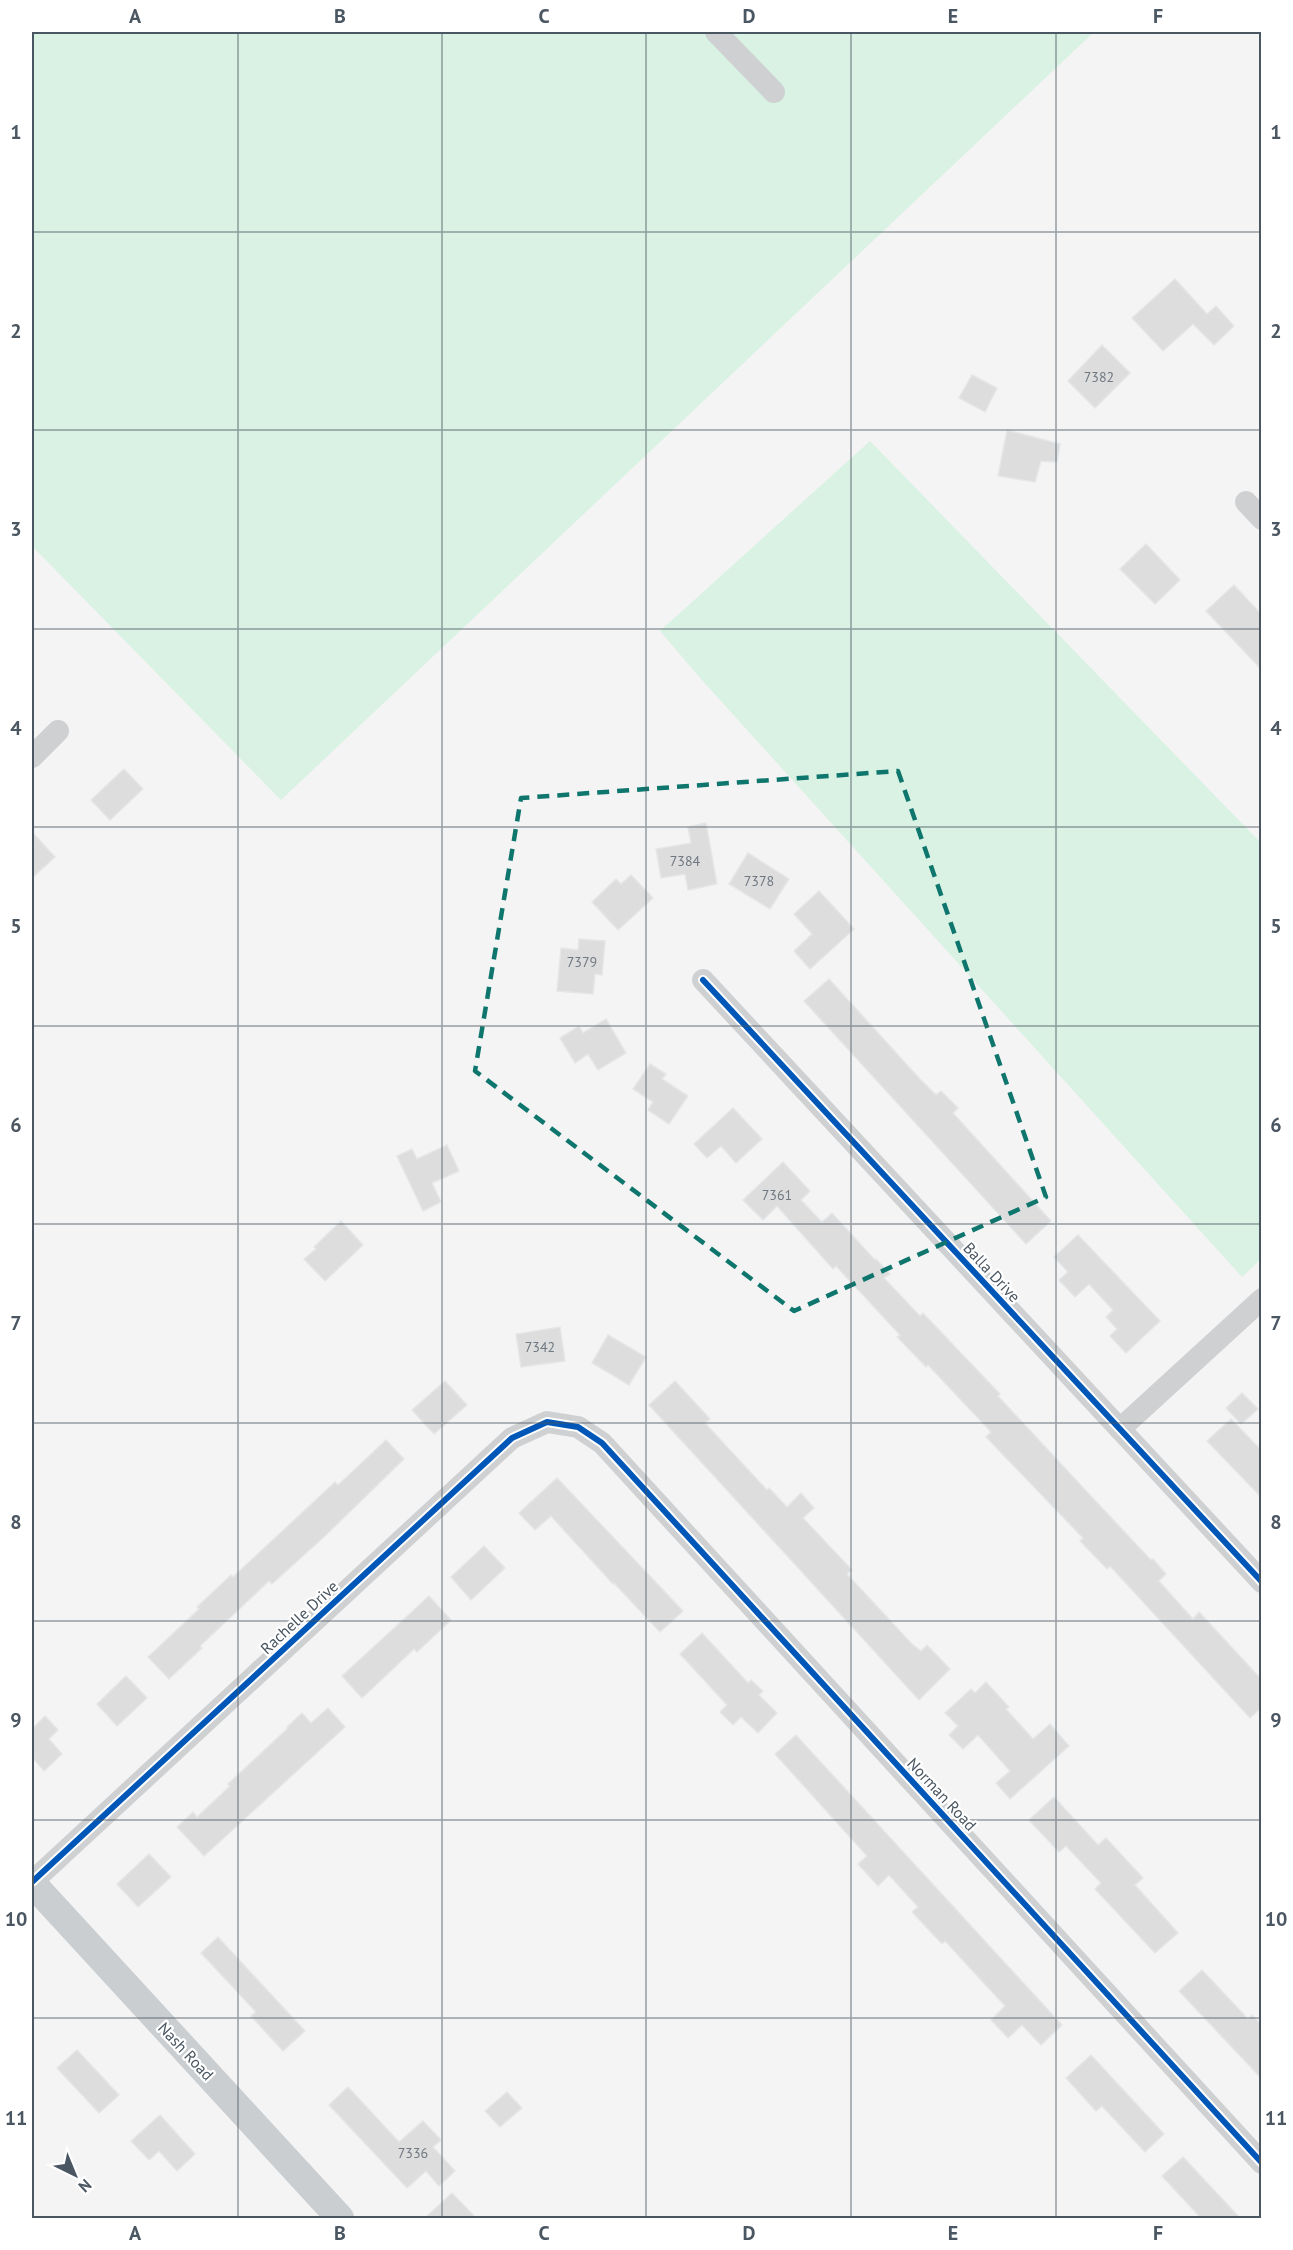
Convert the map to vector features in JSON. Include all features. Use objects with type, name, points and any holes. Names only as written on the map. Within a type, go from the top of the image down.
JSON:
[{"type":"main road","name":"Nash Road","points":[[32,1883],[340,2218]]},
{"type":"street","points":[[716,32],[774,92]]},
{"type":"street","points":[[1246,502],[1262,519]]},
{"type":"street","points":[[32,757],[58,731]]},
{"type":"street","name":"Balla Drive","points":[[703,980],[1262,1582]]},
{"type":"street","points":[[1119,1429],[1262,1299]]},
{"type":"street","name":"Rachelle Drive","points":[[32,1883],[512,1438],[547,1422],[578,1427],[602,1443]]},
{"type":"street","name":"Norman Road","points":[[602,1443],[1262,2163]]},
{"type":"highlighted area","points":[[898,771],[1046,1197],[794,1311],[475,1071],[521,798]]},
{"type":"green space","points":[[32,32],[1094,32],[281,800],[32,546]]},
{"type":"green space","points":[[870,441],[1261,843],[1262,1258],[1242,1277],[660,631]]},
{"type":"building","points":[[1175,279],[1207,314],[1216,306],[1234,326],[1214,345],[1193,324],[1163,351],[1132,318]]},
{"type":"building","points":[[1102,345],[1130,373],[1095,408],[1068,381]]},
{"type":"building","points":[[972,375],[997,388],[985,412],[959,398]]},
{"type":"building","points":[[1007,430],[1060,444],[1057,462],[1041,461],[1035,482],[998,476]]},
{"type":"building","points":[[1146,544],[1180,580],[1155,604],[1120,569]]},
{"type":"building","points":[[1234,585],[1262,615],[1262,670],[1206,611]]},
{"type":"building","points":[[124,769],[143,789],[110,820],[91,800]]},
{"type":"building","points":[[706,823],[717,884],[688,890],[685,874],[661,878],[656,849],[691,843],[688,827]]},
{"type":"building","points":[[32,832],[55,857],[32,878]]},
{"type":"building","points":[[748,853],[789,879],[770,909],[729,884]]},
{"type":"building","points":[[631,875],[653,898],[618,930],[592,902],[616,879],[621,884]]},
{"type":"building","points":[[819,891],[854,929],[810,969],[794,951],[812,934],[794,914]]},
{"type":"building","points":[[579,939],[605,941],[602,975],[595,974],[593,994],[557,991],[561,948],[578,950]]},
{"type":"building","points":[[829,979],[936,1095],[941,1091],[958,1108],[953,1113],[1051,1221],[1026,1244],[804,1001]]},
{"type":"building","points":[[606,1019],[626,1053],[598,1070],[588,1054],[575,1063],[560,1038],[579,1026],[583,1033]]},
{"type":"building","points":[[650,1064],[666,1074],[662,1079],[688,1096],[669,1124],[648,1110],[653,1102],[633,1089]]},
{"type":"building","points":[[733,1108],[762,1139],[736,1163],[721,1146],[707,1158],[694,1144]]},
{"type":"building","points":[[447,1145],[459,1171],[432,1183],[441,1202],[423,1211],[397,1156],[412,1149],[417,1159]]},
{"type":"building","points":[[783,1162],[810,1191],[801,1200],[822,1222],[832,1213],[890,1274],[884,1278],[920,1316],[923,1313],[1000,1394],[998,1396],[1090,1495],[1151,1560],[1153,1559],[1166,1574],[1159,1581],[1193,1619],[1199,1612],[1262,1680],[1262,1707],[1250,1718],[1110,1566],[1107,1569],[1080,1541],[1083,1538],[986,1437],[991,1432],[928,1365],[926,1367],[897,1337],[900,1335],[836,1266],[833,1269],[777,1206],[763,1220],[743,1200]]},
{"type":"building","points":[[341,1221],[363,1245],[325,1281],[304,1259]]},
{"type":"building","points":[[1078,1235],[1160,1321],[1126,1353],[1110,1336],[1117,1329],[1106,1317],[1113,1310],[1089,1284],[1075,1297],[1059,1280],[1068,1272],[1054,1257]]},
{"type":"building","points":[[560,1327],[565,1361],[521,1367],[516,1334]]},
{"type":"building","points":[[608,1335],[646,1357],[629,1385],[592,1363]]},
{"type":"building","points":[[445,1381],[467,1405],[434,1434],[412,1410]]},
{"type":"building","points":[[675,1381],[710,1419],[705,1423],[767,1490],[769,1488],[787,1507],[801,1493],[814,1508],[803,1518],[852,1570],[847,1574],[912,1644],[921,1651],[927,1645],[950,1669],[919,1700],[649,1405]]},
{"type":"building","points":[[1242,1393],[1258,1409],[1241,1424],[1226,1408]]},
{"type":"building","points":[[1231,1419],[1262,1451],[1262,1498],[1207,1441]]},
{"type":"building","points":[[386,1440],[404,1459],[272,1584],[269,1581],[200,1646],[202,1648],[169,1679],[148,1657],[231,1575],[233,1577],[335,1482],[338,1485]]},
{"type":"building","points":[[557,1478],[683,1611],[660,1632],[551,1516],[535,1530],[519,1513]]},
{"type":"building","points":[[484,1546],[505,1568],[471,1600],[451,1577]]},
{"type":"building","points":[[429,1596],[451,1620],[417,1652],[414,1649],[362,1698],[342,1676]]},
{"type":"building","points":[[702,1633],[748,1683],[751,1680],[763,1691],[759,1695],[777,1713],[758,1733],[741,1717],[733,1725],[720,1712],[727,1705],[680,1654]]},
{"type":"building","points":[[126,1676],[147,1698],[117,1726],[97,1704]]},
{"type":"building","points":[[986,1682],[1009,1707],[1006,1709],[1033,1739],[1050,1724],[1069,1746],[1010,1799],[996,1783],[1010,1771],[978,1735],[963,1749],[949,1735],[958,1726],[945,1713],[971,1689],[975,1693]]},
{"type":"building","points":[[328,1708],[345,1727],[204,1856],[177,1827],[193,1812],[197,1817],[302,1713],[311,1723]]},
{"type":"building","points":[[45,1716],[58,1730],[49,1739],[62,1754],[44,1771],[32,1757],[32,1729]]},
{"type":"building","points":[[796,1735],[1062,2025],[1041,2045],[1022,2025],[1008,2038],[991,2020],[1005,2006],[945,1941],[942,1944],[912,1912],[918,1907],[889,1875],[878,1886],[858,1864],[867,1856],[775,1754]]},
{"type":"building","points":[[1054,1797],[1098,1845],[1106,1838],[1143,1878],[1135,1885],[1178,1933],[1155,1953],[1095,1889],[1101,1883],[1066,1846],[1059,1852],[1029,1820]]},
{"type":"building","points":[[149,1854],[171,1877],[138,1907],[117,1884]]},
{"type":"building","points":[[218,1937],[305,2031],[283,2051],[251,2016],[256,2012],[201,1953]]},
{"type":"building","points":[[1202,1970],[1248,2019],[1252,2015],[1262,2025],[1262,2079],[1179,1991]]},
{"type":"building","points":[[77,2050],[119,2095],[99,2113],[57,2068]]},
{"type":"building","points":[[1091,2055],[1164,2134],[1145,2152],[1102,2106],[1096,2111],[1066,2078]]},
{"type":"building","points":[[348,2087],[399,2142],[423,2121],[441,2140],[433,2147],[455,2171],[439,2186],[426,2171],[407,2188],[329,2105]]},
{"type":"building","points":[[507,2092],[522,2108],[500,2127],[485,2111]]},
{"type":"building","points":[[160,2115],[195,2154],[177,2171],[159,2151],[149,2160],[131,2141]]},
{"type":"building","points":[[1183,2157],[1240,2218],[1201,2218],[1162,2176]]},
{"type":"building","points":[[452,2193],[476,2218],[425,2218]]},
{"type":"cycle path","points":[[703,980],[1262,1582]]},
{"type":"cycle path","points":[[32,1882],[512,1438],[547,1422],[578,1427],[602,1443],[1262,2163]]}]
